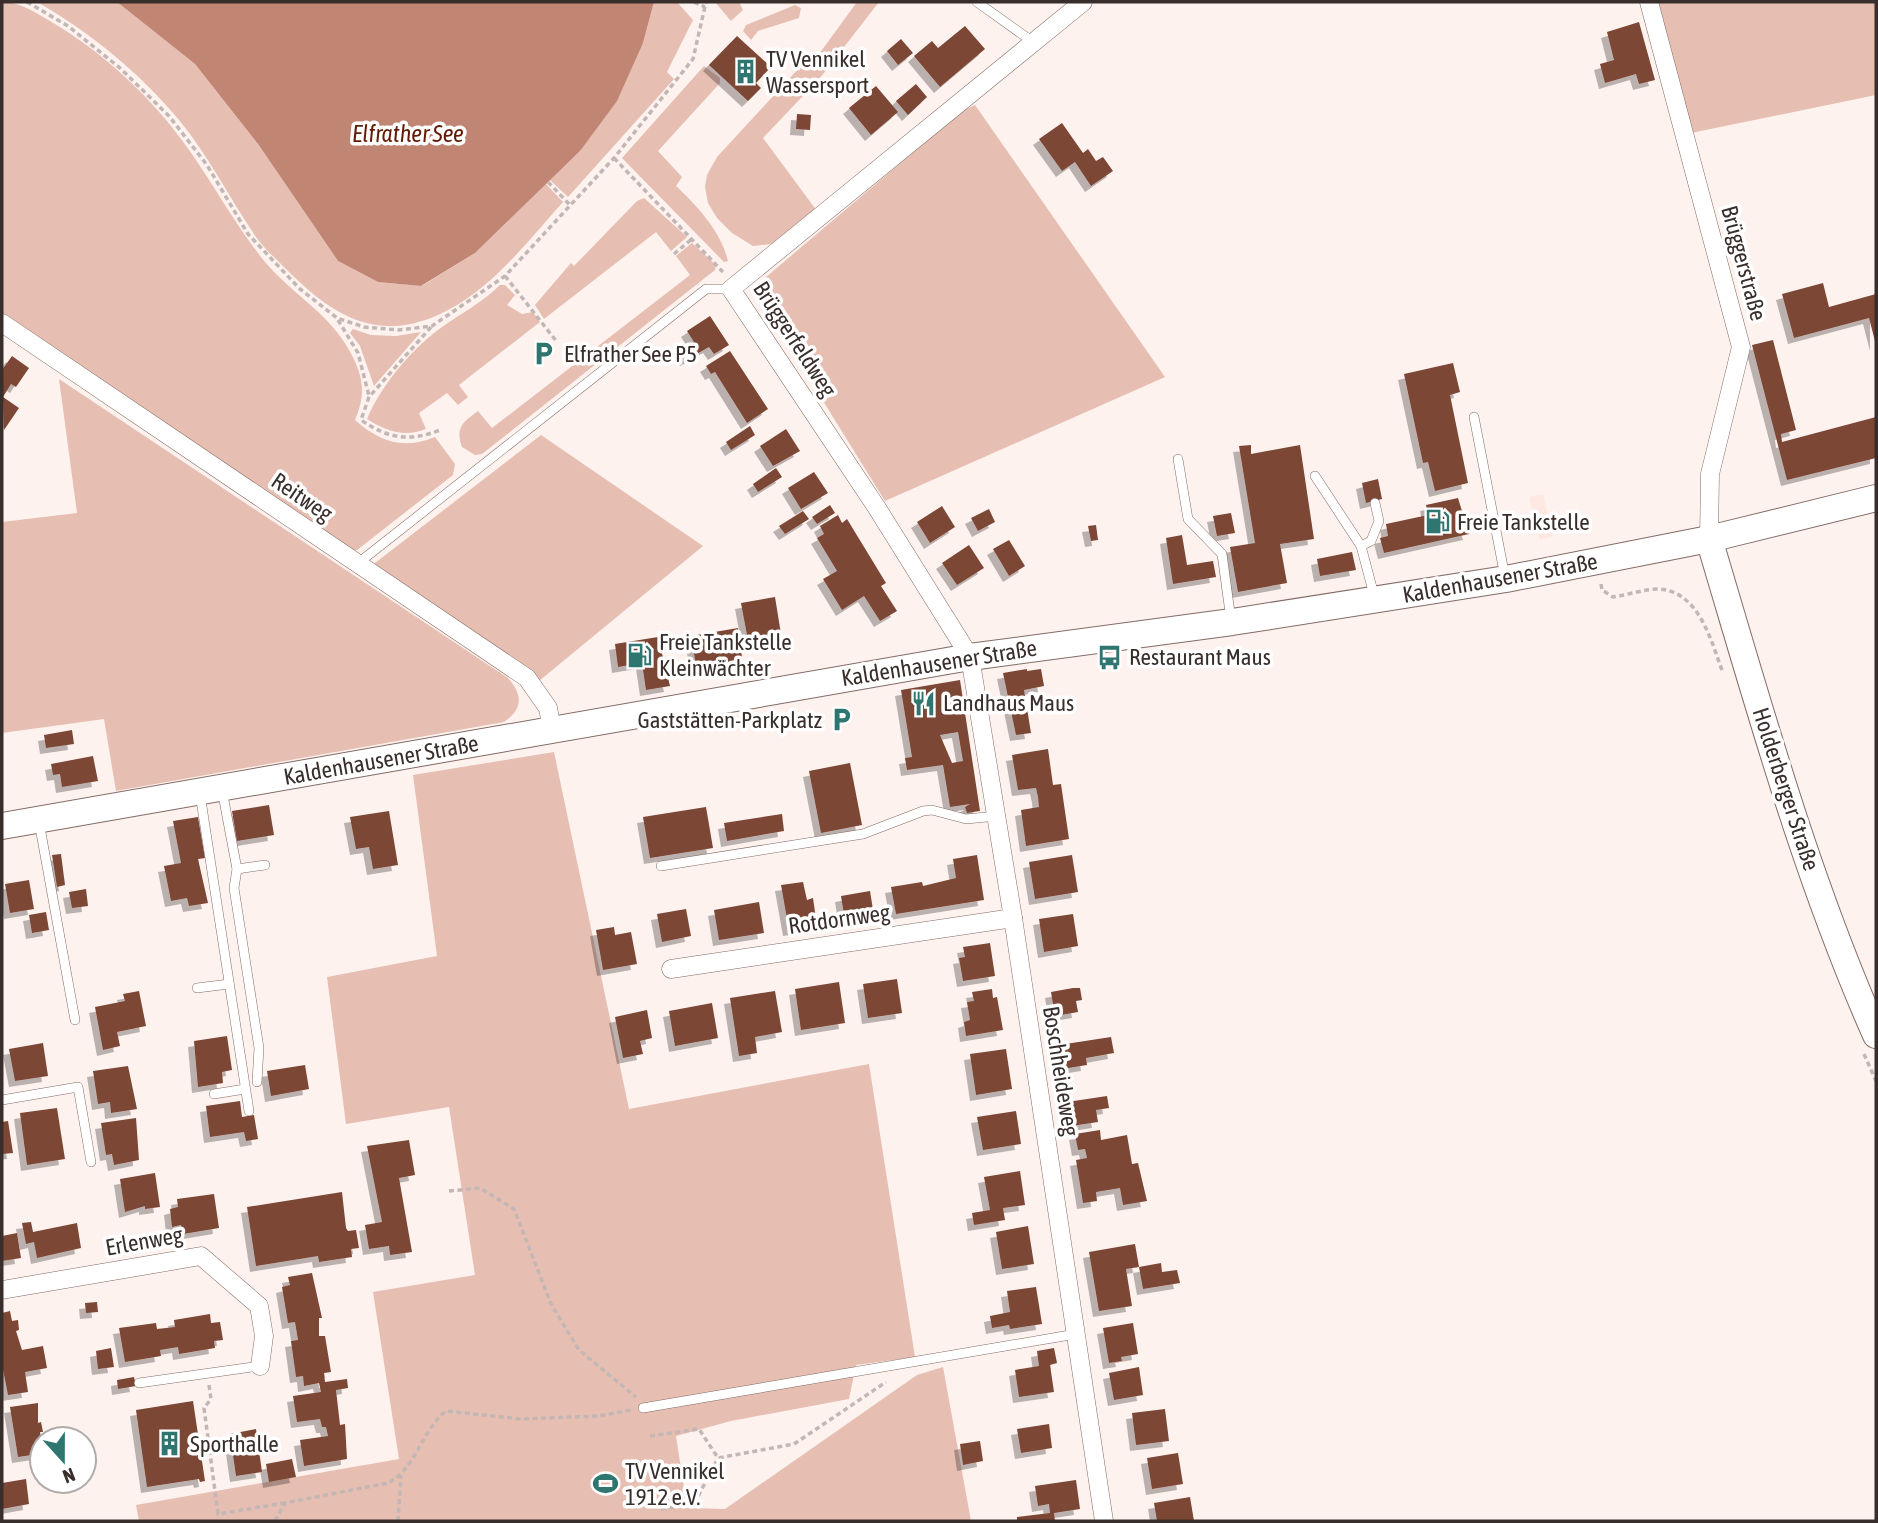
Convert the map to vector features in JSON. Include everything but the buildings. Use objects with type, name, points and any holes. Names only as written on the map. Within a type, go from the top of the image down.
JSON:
[{"type":"main road","name":"Kaldenhausener Straße","points":[[2,827],[970,657],[1231,622],[1506,579],[1709,539],[1876,498]]},
{"type":"main road","name":"Holderberger Straße","points":[[1709,539],[1808,859],[1854,985],[1868,1040]]},
{"type":"street","name":"Brüggerfeldweg","points":[[970,657],[877,508],[731,289],[1083,2]]},
{"type":"street","name":"Brüggerstraße","points":[[1649,2],[1741,347],[1710,474],[1709,539]]},
{"type":"street","name":"Reitweg","points":[[2,323],[527,678],[548,708],[552,729]]},
{"type":"street","name":"Boschheideweg","points":[[970,657],[1013,918],[1104,1521]]},
{"type":"street","name":"Rotdornweg","points":[[671,969],[1013,918]]},
{"type":"street","name":"Erlenweg","points":[[2,1290],[201,1256],[259,1306],[264,1336],[260,1366]]},
{"type":"lane","points":[[977,2],[1033,42]]},
{"type":"lane","points":[[357,564],[706,289],[731,289]]},
{"type":"lane","points":[[1475,417],[1506,579]]},
{"type":"lane","points":[[1178,459],[1188,519],[1222,554],[1231,622]]},
{"type":"lane","points":[[1315,477],[1361,546],[1375,600]]},
{"type":"lane","points":[[1361,546],[1371,541],[1380,521],[1375,503]]},
{"type":"lane","points":[[210,790],[237,869],[234,888],[259,1048],[257,1082]]},
{"type":"lane","points":[[210,790],[229,984],[249,1111]]},
{"type":"lane","points":[[661,866],[863,834],[923,811],[932,810],[966,819],[997,816]]},
{"type":"lane","points":[[38,820],[75,1020]]},
{"type":"lane","points":[[237,869],[265,865]]},
{"type":"lane","points":[[197,988],[229,984]]},
{"type":"lane","points":[[2,1100],[78,1087],[91,1162]]},
{"type":"lane","points":[[214,1094],[245,1089]]},
{"type":"lane","points":[[643,1408],[1076,1334]]},
{"type":"lane","points":[[139,1383],[260,1366]]},
{"type":"path","points":[[27,2],[68,26],[120,68],[169,116],[207,165],[248,233],[300,289],[337,318],[364,327],[399,330],[432,326]]},
{"type":"path","points":[[440,430],[403,440],[380,433],[361,420],[369,397],[432,326],[505,276],[614,158],[693,60],[706,4],[694,2]]},
{"type":"path","points":[[614,158],[719,265],[731,289]]},
{"type":"path","points":[[548,182],[570,205]]},
{"type":"path","points":[[674,254],[693,238]]},
{"type":"path","points":[[505,276],[557,342]]},
{"type":"path","points":[[337,318],[358,353],[369,397]]},
{"type":"path","points":[[1597,561],[1602,590],[1613,597],[1658,589],[1679,595],[1690,603],[1706,630],[1723,675]]},
{"type":"path","points":[[1868,1040],[1876,1082]]},
{"type":"path","points":[[398,1521],[401,1476],[433,1421],[446,1411],[522,1419],[599,1416],[643,1408],[633,1392],[579,1350],[551,1304],[514,1209],[480,1188],[449,1191]]},
{"type":"path","points":[[719,1458],[794,1444],[898,1373],[897,1365]]},
{"type":"path","points":[[208,1373],[211,1399],[204,1408],[218,1514],[388,1483],[401,1476]]},
{"type":"path","points":[[650,1436],[699,1429],[719,1458]]},
{"type":"path","points":[[661,1509],[694,1504],[719,1458]]},
{"type":"path","points":[[275,1521],[285,1503]]},
{"type":"shaded area","points":[[2,2],[27,8],[67,32],[100,55],[145,96],[184,142],[240,229],[265,262],[321,314],[341,337],[354,359],[362,385],[361,402],[355,420],[374,434],[392,442],[413,443],[435,437],[455,464],[453,475],[357,550],[349,551],[2,314]]},
{"type":"shaded area","points":[[37,2],[117,2],[195,64],[258,144],[338,261],[378,282],[422,286],[475,253],[546,184],[563,202],[491,280],[457,305],[415,323],[374,325],[355,320],[320,300],[264,247],[189,133],[148,86],[95,40]]},
{"type":"shaded area","points":[[654,2],[677,2],[693,20],[667,72],[674,79],[568,197],[550,180],[580,151],[643,43]]},
{"type":"shaded area","points":[[715,2],[739,2],[743,10],[731,21]]},
{"type":"shaded area","points":[[857,2],[879,2],[820,78],[763,138],[817,211],[782,243],[753,246],[732,233],[717,218],[708,203],[705,187],[707,175],[717,157],[811,55],[819,54]]},
{"type":"shaded area","points":[[1656,2],[1876,2],[1876,95],[1691,133]]},
{"type":"shaded area","points":[[795,5],[801,8],[799,18],[758,31],[751,40],[743,31],[746,25]]},
{"type":"shaded area","points":[[704,66],[720,78],[720,83],[658,151],[682,177],[676,186],[700,211],[720,239],[728,261],[724,262],[622,158]]},
{"type":"shaded area","points":[[975,105],[1165,377],[885,501],[753,288],[962,111]]},
{"type":"shaded area","points":[[644,198],[687,237],[671,251],[656,232],[544,319],[535,305],[571,263],[574,266],[637,201]]},
{"type":"shaded area","points":[[692,243],[716,265],[715,270],[482,454],[475,455],[462,447],[460,430],[464,422],[478,411],[492,428],[690,275],[676,256]]},
{"type":"shaded area","points":[[500,285],[505,285],[515,295],[507,305],[522,314],[533,312],[540,322],[459,385],[468,397],[458,405],[447,393],[419,413],[426,429],[418,432],[395,432],[367,419],[388,382],[417,349],[438,330]]},
{"type":"shaded area","points":[[353,329],[371,335],[396,336],[421,332],[374,386],[360,346],[350,333]]},
{"type":"shaded area","points":[[59,379],[508,678],[518,696],[515,712],[504,722],[116,791],[104,719],[2,733],[2,522],[77,513]]},
{"type":"shaded area","points":[[541,435],[703,546],[539,681],[375,569],[375,563]]},
{"type":"shaded area","points":[[1543,494],[1553,536],[1540,540],[1529,497]]},
{"type":"shaded area","points":[[554,752],[629,1109],[869,1064],[915,1357],[856,1365],[849,1399],[731,1421],[676,1436],[687,1508],[725,1509],[917,1375],[943,1367],[971,1521],[139,1521],[136,1505],[399,1459],[373,1292],[475,1275],[449,1107],[346,1124],[327,977],[437,956],[413,775]]},
{"type":"water","name":"Elfrather See","points":[[117,2],[654,2],[643,43],[617,101],[580,151],[475,253],[421,286],[378,282],[338,261],[258,144],[195,64]]},
{"type":"place","name":"TV Vennikel Wassersport","points":[[746,72]]},
{"type":"place","name":"Elfrather See P5","points":[[544,354]]},
{"type":"place","name":"Freie Tankstelle","points":[[1437,522]]},
{"type":"place","name":"Freie Tankstelle Kleinwächter","points":[[639,655]]},
{"type":"place","name":"Restaurant Maus","points":[[1109,657]]},
{"type":"place","name":"Landhaus Maus","points":[[923,703]]},
{"type":"place","name":"Gaststätten-Parkplatz","points":[[842,720]]},
{"type":"place","name":"Sporthalle","points":[[170,1444]]},
{"type":"place","name":"TV Vennikel 1912 e.V.","points":[[605,1484]]}]
